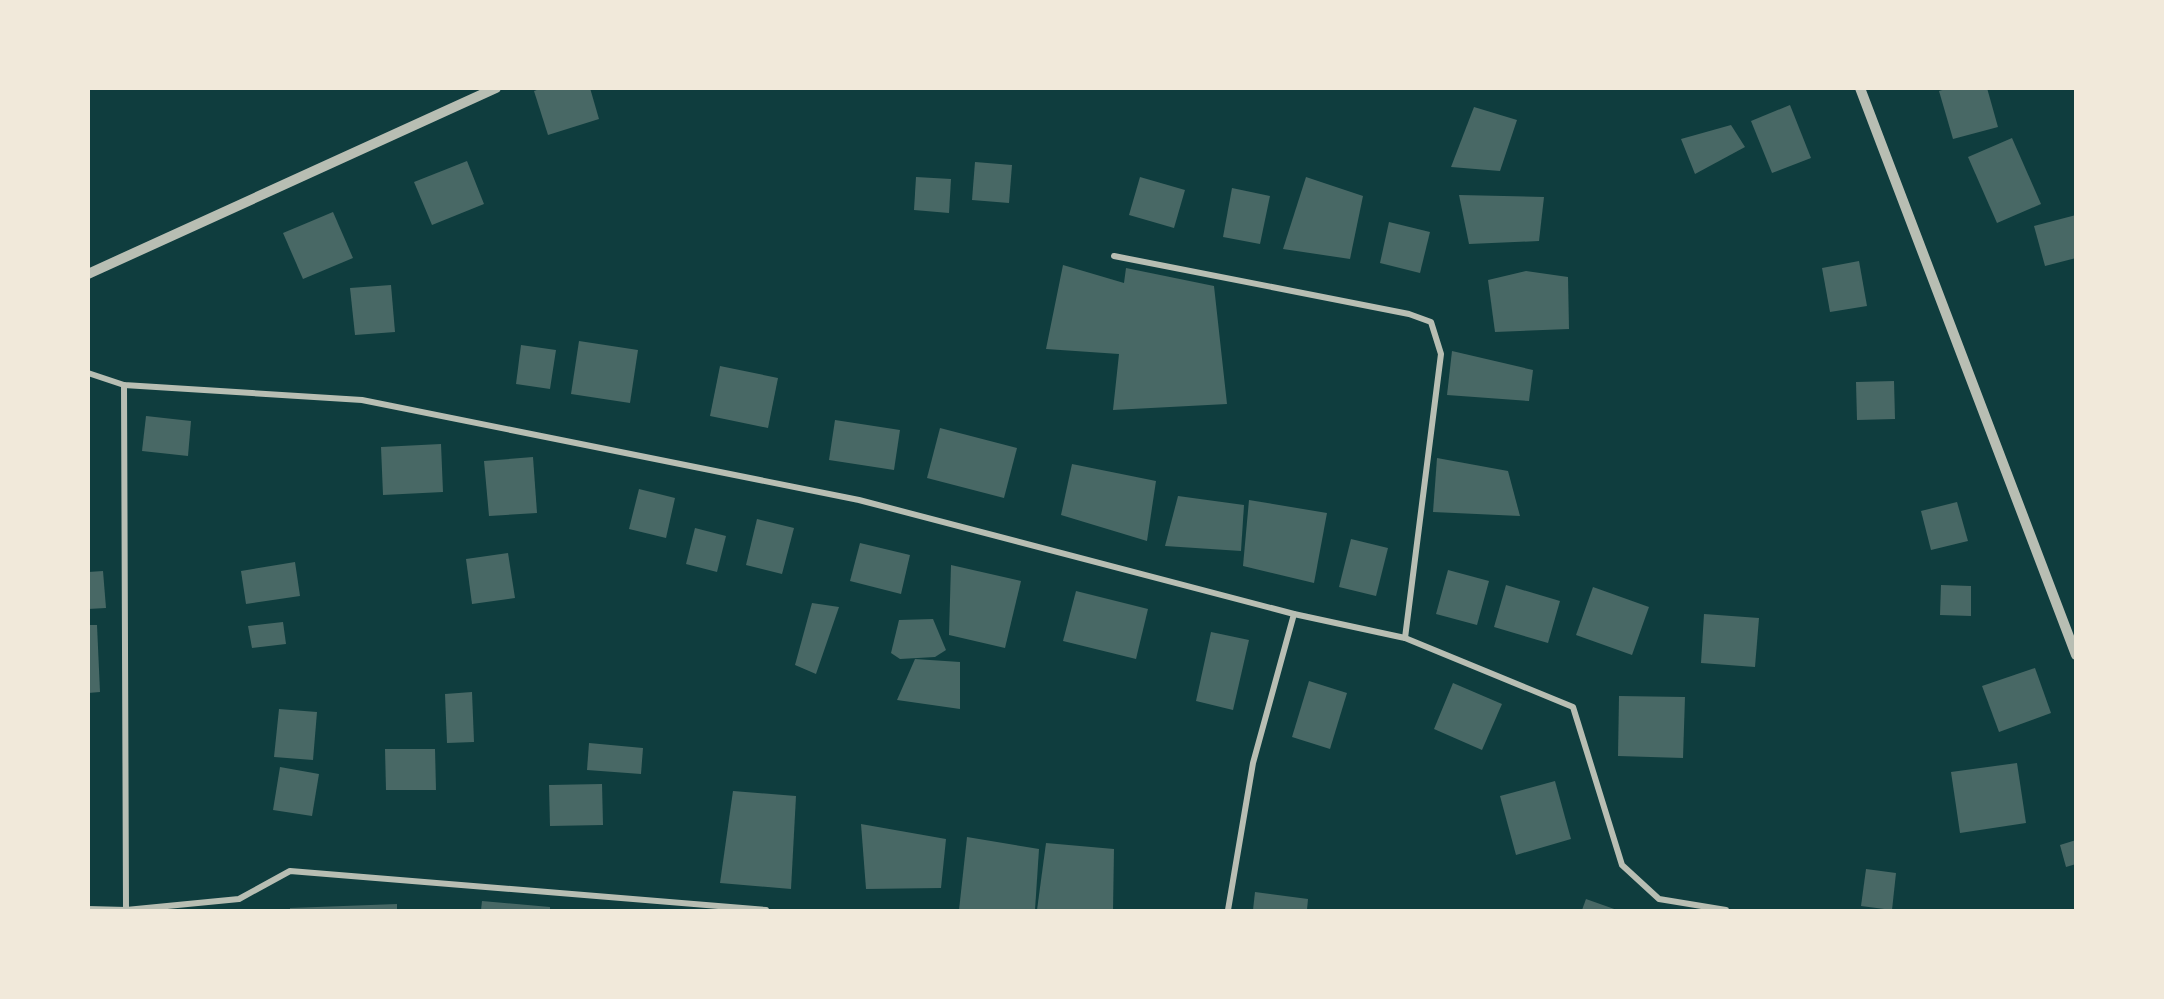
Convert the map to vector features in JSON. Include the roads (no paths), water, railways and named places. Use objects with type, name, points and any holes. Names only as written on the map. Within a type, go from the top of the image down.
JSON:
[{"type":"street","points":[[88,274],[496,88]]},
{"type":"street","points":[[1860,88],[2076,655]]},
{"type":"street","points":[[1114,256],[1409,314],[1431,322],[1441,354],[1405,638]]},
{"type":"street","points":[[88,373],[124,386],[362,400],[859,500],[1294,614],[1405,638],[1573,707],[1622,865],[1659,899],[1726,910]]},
{"type":"street","points":[[124,386],[126,910]]},
{"type":"street","points":[[1228,910],[1253,763],[1294,614]]},
{"type":"street","points":[[88,909],[126,910],[239,899],[290,871],[766,910]]}]
